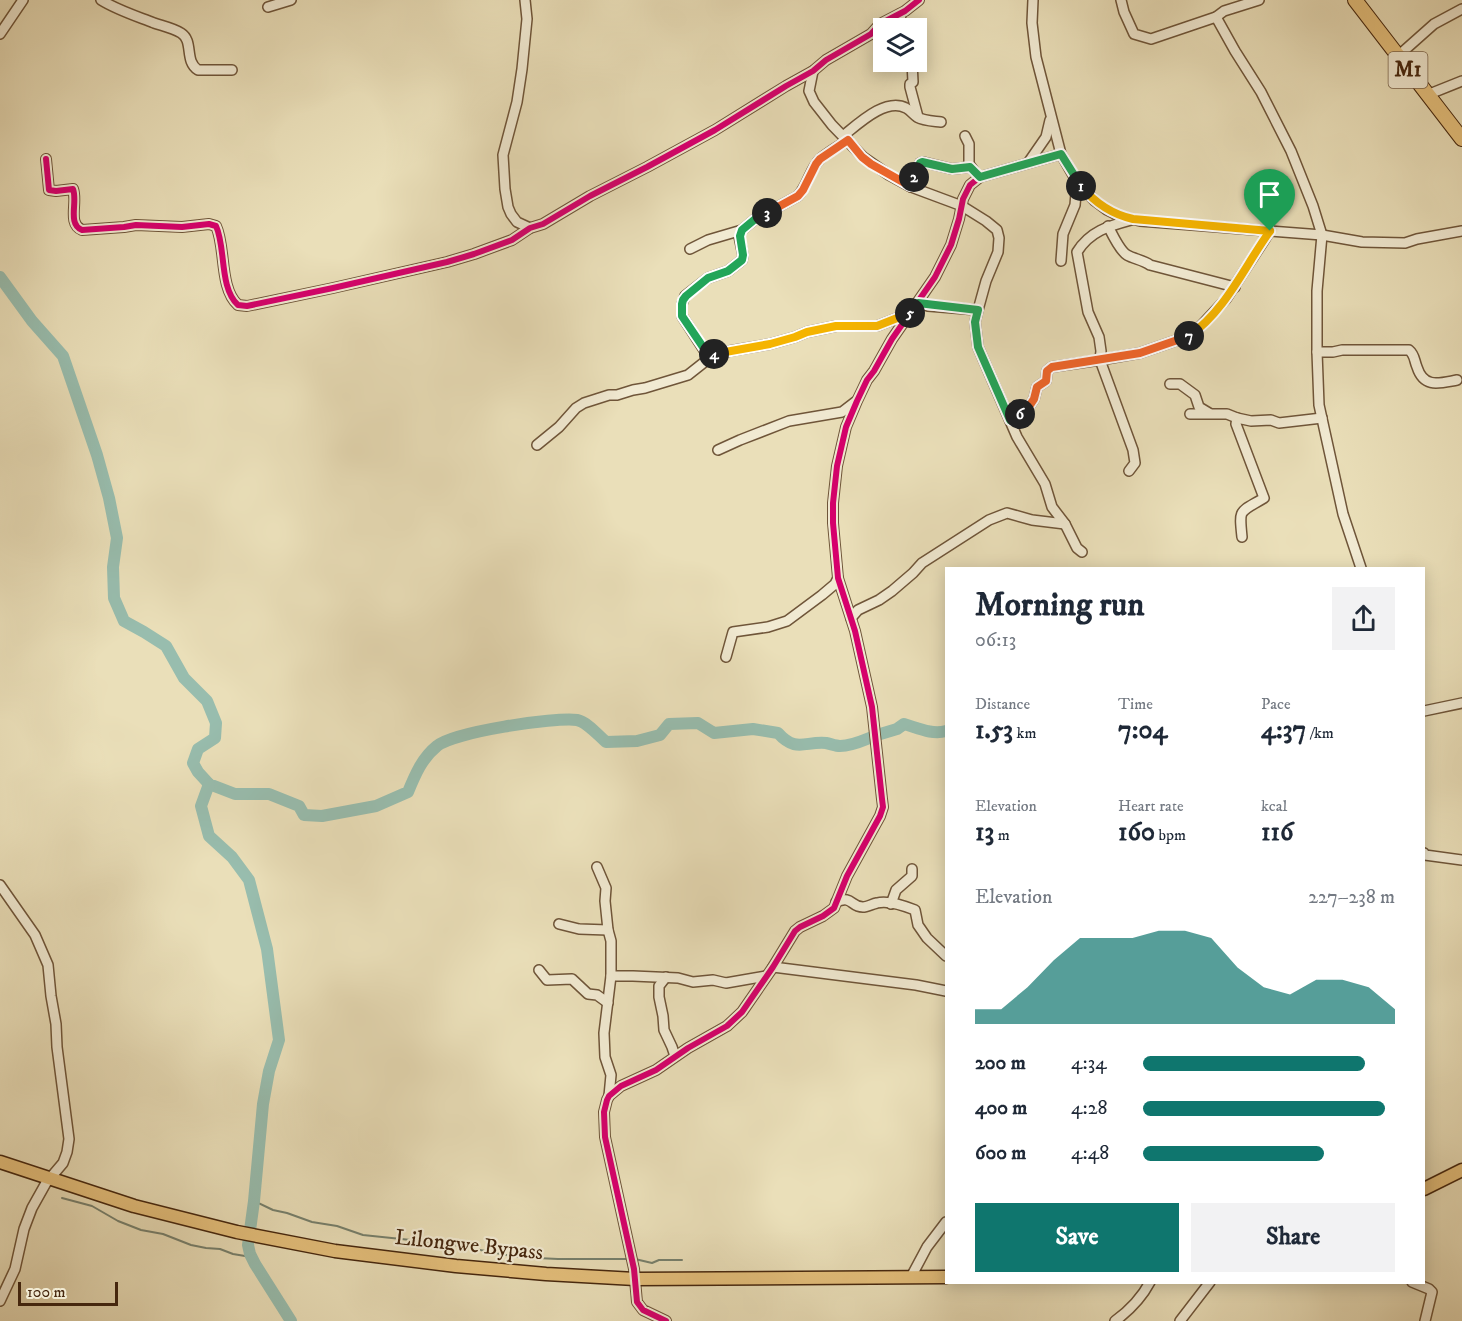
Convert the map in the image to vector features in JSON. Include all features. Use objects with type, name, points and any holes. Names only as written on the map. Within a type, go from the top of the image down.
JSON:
[{"type":"highway","name":"M1","points":[[1355,0],[1462,140]]},
{"type":"main road","name":"Lilongwe Bypass","points":[[0,1162],[153,1212],[237,1232],[335,1251],[456,1266],[635,1279],[945,1277]]},
{"type":"main road","points":[[1425,1188],[1462,1170]]},
{"type":"street","points":[[0,34],[23,0]]},
{"type":"street","points":[[101,0],[181,33],[188,41],[189,55],[194,68],[232,70]]},
{"type":"street","points":[[268,7],[291,0]]},
{"type":"street","points":[[46,159],[49,190],[73,189],[75,194],[74,223],[82,230],[136,225],[182,227],[209,224],[216,226],[231,296],[237,305],[242,306],[447,262],[512,240],[530,228],[543,224],[590,196],[714,130],[813,71],[826,60],[871,34],[880,24],[900,14],[919,0]]},
{"type":"street","points":[[1033,0],[1032,23],[1036,57],[1061,154],[1077,182],[1107,210],[1133,219],[1322,235],[1362,242],[1405,243],[1462,231]]},
{"type":"street","points":[[1121,0],[1134,34],[1151,39],[1259,0]]},
{"type":"street","points":[[527,2],[517,102],[503,155],[508,207],[517,222],[530,228]]},
{"type":"street","points":[[1398,56],[1434,24],[1462,9]]},
{"type":"street","points":[[900,14],[901,18]]},
{"type":"street","points":[[1216,16],[1261,92],[1291,151],[1322,235],[1317,291],[1319,405],[1343,514],[1361,567]]},
{"type":"street","points":[[813,71],[809,91],[811,96],[862,157],[910,186],[962,206],[997,230],[998,252],[986,281],[975,322],[978,347],[1017,437],[1045,484],[1052,507],[1065,524],[1077,548],[1082,552]]},
{"type":"street","points":[[912,72],[913,82],[910,87],[918,117]]},
{"type":"street","points":[[1427,95],[1462,81]]},
{"type":"street","points":[[690,249],[708,240],[742,230],[754,220],[798,196],[820,159],[873,112],[892,105],[905,107],[918,117],[941,122]]},
{"type":"street","points":[[1028,163],[1046,137],[1050,112]]},
{"type":"street","points":[[965,136],[969,144],[970,167],[980,177]]},
{"type":"street","points":[[609,1096],[621,1086],[656,1070],[675,1056],[727,1026],[742,1012],[795,931],[834,908],[847,876],[880,816],[883,807],[872,707],[851,618],[838,578],[833,523],[835,483],[841,445],[846,427],[867,380],[892,339],[935,278],[951,245],[970,185],[980,177],[1061,154]]},
{"type":"street","points":[[910,186],[920,163],[952,169],[970,167]]},
{"type":"street","points":[[1061,261],[1064,234],[1075,205],[1077,182]]},
{"type":"street","points":[[1129,471],[1135,463],[1133,450],[1100,360],[1099,337],[1089,312],[1077,252],[1083,242],[1094,233],[1108,226],[1133,219]]},
{"type":"street","points":[[1108,226],[1123,252],[1128,256],[1143,260],[1150,265],[1235,287]]},
{"type":"street","points":[[742,230],[740,236],[742,260],[728,271],[708,278],[686,296],[682,304],[682,316],[705,350],[712,354],[770,344],[807,332],[836,326],[877,326],[911,313]]},
{"type":"street","points":[[1010,420],[1026,411],[1034,399],[1037,387],[1046,381],[1047,371],[1052,367],[1140,353],[1190,336],[1235,287],[1270,231]]},
{"type":"street","points":[[918,303],[978,310]]},
{"type":"street","points":[[1317,352],[1409,350],[1414,354],[1420,375],[1427,381],[1435,384],[1457,380]]},
{"type":"street","points":[[537,445],[584,403],[688,375],[706,360],[730,351]]},
{"type":"street","points":[[1170,384],[1180,384],[1195,395],[1199,407],[1209,413]]},
{"type":"street","points":[[718,450],[789,421],[842,412],[857,401]]},
{"type":"street","points":[[1190,414],[1227,414],[1251,421],[1271,420],[1279,423],[1322,418]]},
{"type":"street","points":[[1237,418],[1236,424],[1264,498],[1242,511],[1240,516],[1242,537]]},
{"type":"street","points":[[851,618],[858,610],[892,591],[922,563],[988,520],[1007,513],[1032,520],[1065,524]]},
{"type":"street","points":[[726,657],[733,632],[768,627],[788,621],[835,584],[838,578]]},
{"type":"street","points":[[1425,711],[1462,703]]},
{"type":"street","points":[[1425,855],[1462,860]]},
{"type":"street","points":[[597,867],[606,888],[605,901],[611,941],[611,976],[605,1017],[604,1047],[611,1075],[609,1096],[604,1112],[605,1137],[632,1259],[637,1302],[643,1310],[666,1321]]},
{"type":"street","points":[[891,904],[896,890],[912,876],[912,869]]},
{"type":"street","points":[[0,885],[35,935],[46,957],[50,973],[69,1139],[63,1163],[49,1179],[28,1219],[15,1269],[0,1301]]},
{"type":"street","points":[[836,903],[843,899],[851,901],[855,906],[864,907],[879,902],[915,910],[918,926],[945,955]]},
{"type":"street","points":[[559,924],[579,929],[608,930]]},
{"type":"street","points":[[773,967],[945,991]]},
{"type":"street","points":[[539,970],[547,980],[572,980],[588,994],[597,995],[608,1003]]},
{"type":"street","points":[[611,976],[666,977],[693,982],[713,980],[726,983],[766,976]]},
{"type":"street","points":[[666,977],[659,986],[659,997],[664,1030],[675,1056]]},
{"type":"street","points":[[911,1277],[927,1247],[945,1223]]},
{"type":"street","points":[[1115,1321],[1134,1306],[1149,1284]]},
{"type":"street","points":[[1180,1321],[1208,1284]]},
{"type":"street","points":[[1417,1284],[1432,1292],[1425,1321]]},
{"type":"waterway","points":[[0,277],[32,321],[63,356],[97,455],[109,498],[117,538],[113,567],[114,598],[124,621],[166,646],[184,678],[207,701],[216,723],[215,738],[198,749],[193,763],[209,784],[235,794],[269,794],[299,806],[304,815],[322,816],[376,806],[408,792],[423,761],[437,746],[447,741],[482,731],[527,723],[577,720],[588,726],[606,742],[637,741],[660,735],[669,724],[698,723],[714,733],[753,729],[778,733],[790,743],[801,745],[826,743],[844,746],[872,737]]},
{"type":"waterway","points":[[877,735],[897,729],[904,724],[930,732],[945,731]]},
{"type":"waterway","points":[[209,784],[201,806],[209,836],[232,857],[249,880],[267,949],[279,1040],[269,1071],[263,1104],[248,1245],[255,1264],[291,1321]]},
{"type":"waterway","points":[[62,1198],[92,1206],[118,1221],[141,1230],[163,1234],[191,1245],[220,1249],[245,1256],[250,1254]]},
{"type":"waterway","points":[[254,1201],[273,1210],[363,1235],[449,1244],[517,1257],[629,1259]]},
{"type":"waterway","points":[[635,1259],[652,1263],[659,1260],[682,1260]]},
{"type":"cycle path","points":[[46,159],[49,190],[73,189],[75,223],[82,230],[136,225],[182,227],[209,224],[216,226],[228,288],[238,305],[247,306],[447,262],[512,240],[530,228],[543,224],[590,196],[715,130],[813,71],[826,60],[871,34],[880,24],[905,11],[919,0]]},
{"type":"cycle path","points":[[666,1321],[643,1310],[637,1302],[634,1269],[605,1137],[604,1112],[607,1100],[621,1086],[656,1070],[688,1048],[727,1026],[742,1012],[795,931],[834,908],[847,876],[880,816],[883,807],[872,707],[855,631],[838,578],[833,523],[837,466],[846,427],[867,380],[935,277],[951,245],[963,199],[970,185],[980,177],[1061,154]]},
{"type":"route","points":[[848,140],[871,164],[910,186],[922,162],[952,169],[970,167],[980,177],[1061,154],[1077,182],[1086,192],[1107,210],[1119,216],[1190,225],[1270,231],[1226,299],[1190,336],[1140,353],[1052,367],[1047,371],[1046,381],[1037,387],[1034,399],[1026,411],[1010,420],[978,347],[975,322],[978,310],[928,306],[918,303],[911,313],[877,326],[836,326],[807,332],[770,344],[712,354],[705,350],[682,316],[682,304],[686,296],[708,278],[728,271],[742,260],[740,236],[742,230],[762,215],[798,196],[820,159],[848,140]]}]
